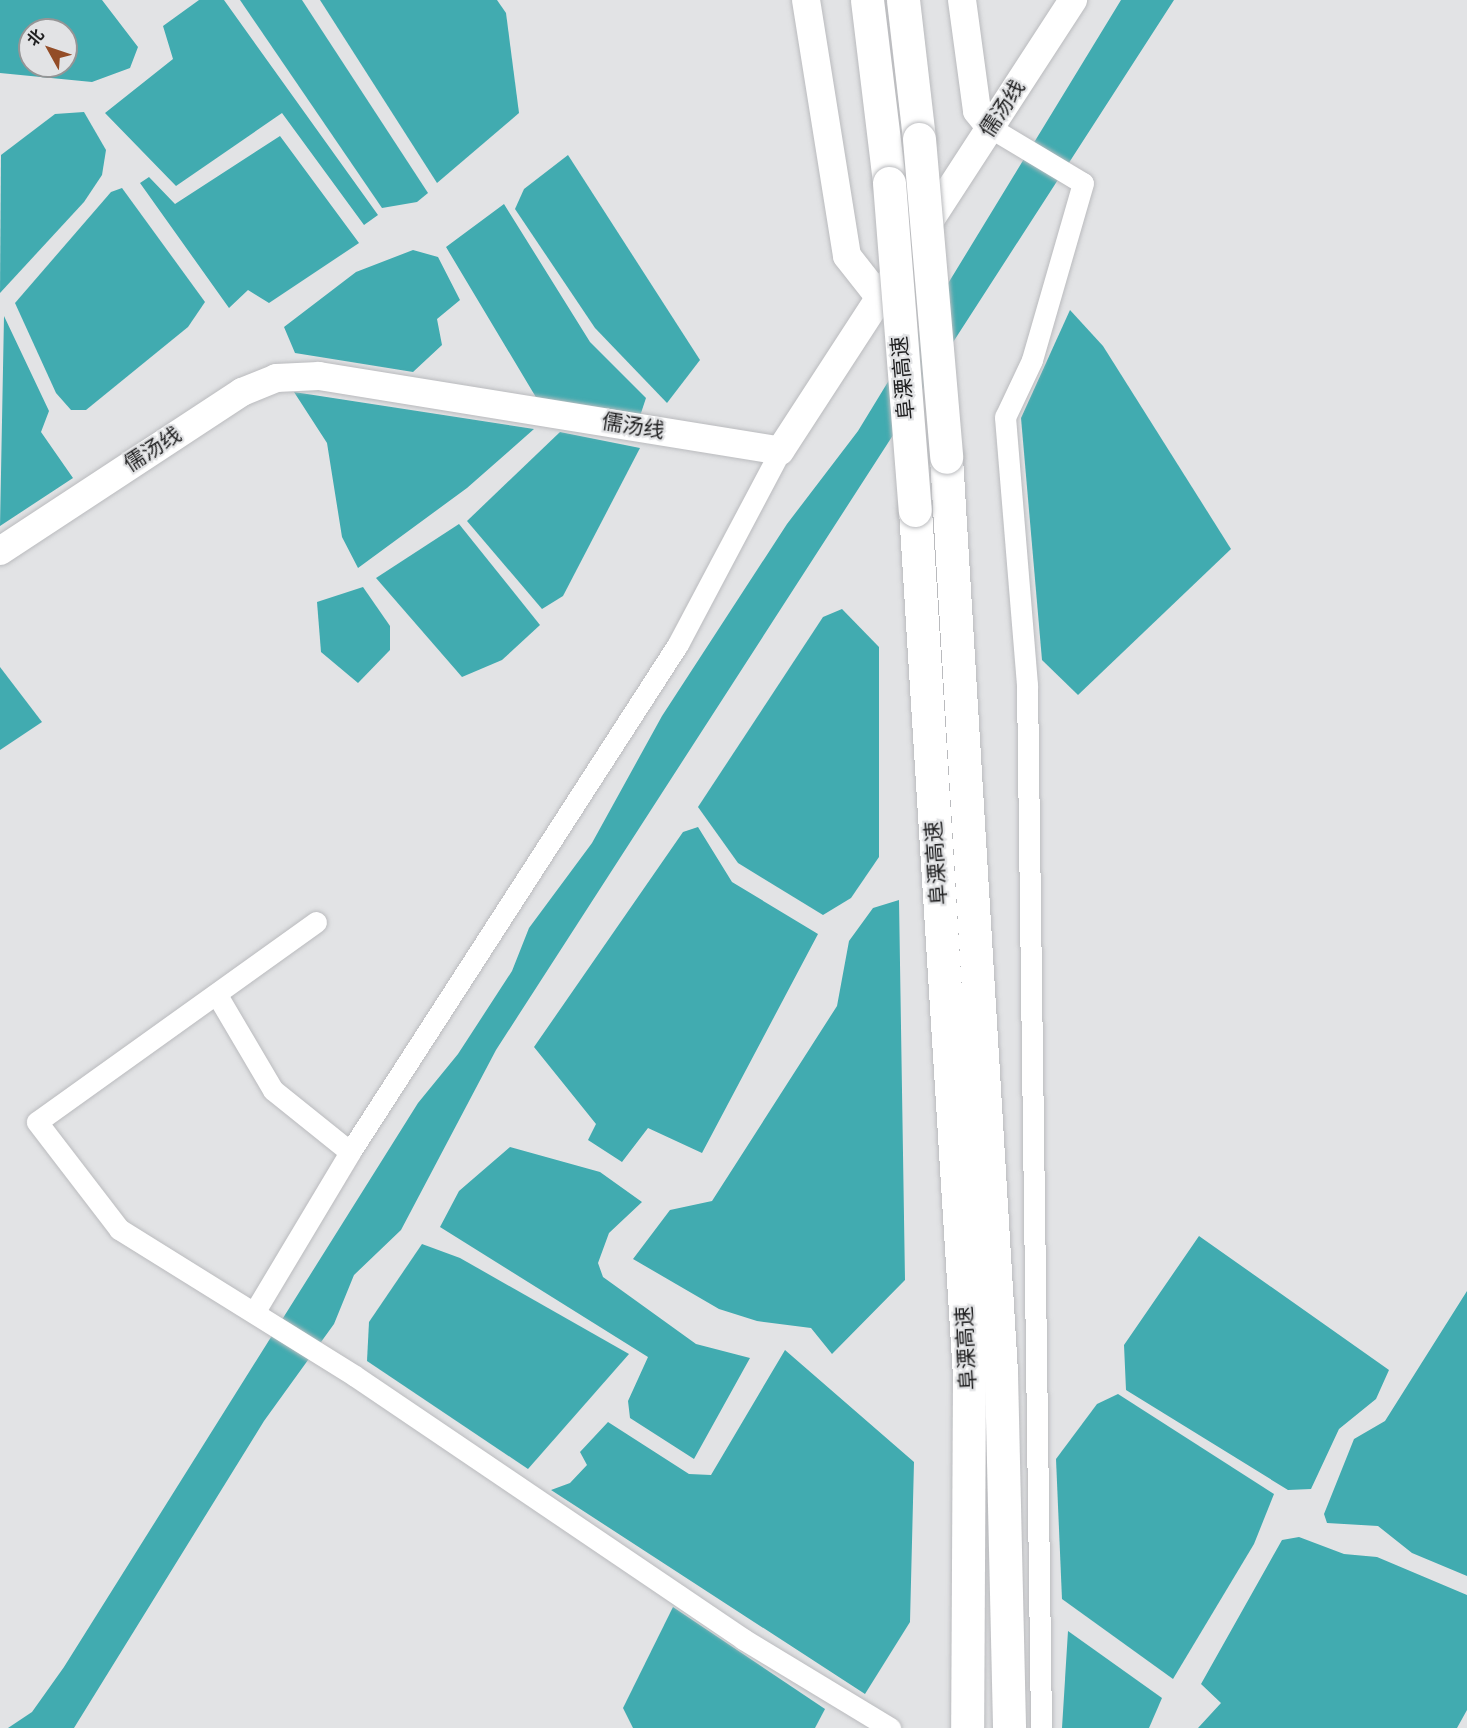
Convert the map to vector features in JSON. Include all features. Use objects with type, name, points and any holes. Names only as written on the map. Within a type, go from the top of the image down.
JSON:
[{"type":"highway","name":"阜溧高速","points":[[867,0],[889,183],[915,510],[969,1375],[967,1728]]},
{"type":"highway","name":"阜溧高速","points":[[903,0],[919,139],[946,457],[1001,1373],[1009,1728]]},
{"type":"street","points":[[806,0],[847,256],[880,298]]},
{"type":"street","points":[[962,0],[978,111],[991,128],[1083,183],[1032,360],[1005,417],[1027,685],[1041,1728]]},
{"type":"street","name":"儒汤线","points":[[0,551],[242,392],[276,378],[319,376],[780,451],[1073,0]]},
{"type":"street","points":[[255,1311],[350,1152],[678,644],[780,451]]},
{"type":"street","points":[[316,922],[37,1122],[119,1229],[255,1311],[743,1639],[890,1728]]},
{"type":"street","points":[[217,995],[273,1090],[350,1152]]},
{"type":"water","points":[[0,0],[102,0],[138,47],[130,68],[92,82],[51,78],[78,78],[78,18],[18,18],[18,75],[0,73]]},
{"type":"water","points":[[199,0],[224,0],[378,215],[364,225],[282,113],[176,186],[105,113],[173,59],[163,26]]},
{"type":"water","points":[[240,0],[302,0],[428,193],[417,202],[382,208]]},
{"type":"water","points":[[320,0],[497,0],[506,13],[519,113],[437,183]]},
{"type":"water","points":[[1121,0],[1174,0],[496,1050],[401,1230],[354,1275],[334,1324],[264,1421],[74,1728],[8,1728],[32,1712],[64,1667],[418,1103],[458,1054],[512,971],[529,928],[592,843],[662,716],[787,524],[858,431]]},
{"type":"water","points":[[84,112],[106,150],[102,175],[84,202],[0,293],[1,155],[55,114]]},
{"type":"water","points":[[280,136],[359,243],[269,303],[248,290],[229,308],[140,183],[149,177],[175,204]]},
{"type":"water","points":[[568,155],[700,360],[667,403],[595,328],[515,209],[524,189]]},
{"type":"water","points":[[122,188],[205,302],[188,327],[86,410],[71,410],[56,393],[15,303],[111,192]]},
{"type":"water","points":[[504,204],[590,342],[646,398],[639,419],[537,399],[446,247]]},
{"type":"water","points":[[413,250],[438,257],[460,300],[437,319],[442,345],[413,372],[295,353],[284,327],[356,272]]},
{"type":"water","points":[[1070,310],[1103,346],[1231,549],[1078,695],[1042,660],[1021,418]]},
{"type":"water","points":[[4,316],[49,411],[41,432],[73,478],[0,526]]},
{"type":"water","points":[[294,392],[534,429],[467,488],[358,568],[342,537],[327,443]]},
{"type":"water","points":[[560,432],[640,448],[563,596],[542,609],[467,521]]},
{"type":"water","points":[[459,524],[540,625],[502,660],[462,677],[376,578]]},
{"type":"water","points":[[363,587],[390,626],[390,650],[358,683],[321,652],[317,602]]},
{"type":"water","points":[[842,609],[879,647],[879,857],[851,898],[823,915],[738,863],[698,807],[823,617]]},
{"type":"water","points":[[0,667],[42,722],[0,750]]},
{"type":"water","points":[[698,827],[732,882],[818,934],[702,1153],[648,1128],[622,1162],[588,1140],[596,1124],[534,1047],[683,832]]},
{"type":"water","points":[[899,900],[905,1280],[832,1354],[811,1328],[757,1321],[719,1309],[633,1259],[670,1210],[712,1201],[837,1006],[849,941],[873,908]]},
{"type":"water","points":[[510,1147],[600,1172],[642,1202],[609,1233],[598,1263],[603,1277],[696,1344],[750,1358],[694,1459],[630,1418],[628,1401],[648,1357],[440,1227],[459,1191]]},
{"type":"water","points":[[1199,1236],[1389,1370],[1376,1399],[1339,1429],[1311,1489],[1288,1490],[1126,1390],[1124,1345]]},
{"type":"water","points":[[422,1244],[460,1258],[629,1354],[528,1469],[367,1361],[369,1322]]},
{"type":"water","points":[[1467,1291],[1467,1576],[1412,1553],[1378,1526],[1327,1523],[1324,1514],[1354,1439],[1385,1421]]},
{"type":"water","points":[[785,1350],[914,1462],[910,1622],[865,1694],[551,1490],[570,1483],[587,1465],[580,1452],[608,1422],[689,1474],[711,1475]]},
{"type":"water","points":[[1118,1394],[1274,1494],[1254,1544],[1173,1679],[1062,1599],[1056,1459],[1097,1404]]},
{"type":"water","points":[[1299,1537],[1344,1554],[1377,1557],[1467,1595],[1467,1710],[1457,1728],[1198,1728],[1221,1703],[1201,1684],[1282,1540]]},
{"type":"water","points":[[673,1607],[825,1709],[815,1728],[633,1728],[623,1708]]},
{"type":"water","points":[[1068,1631],[1162,1698],[1149,1728],[1062,1728]]}]
